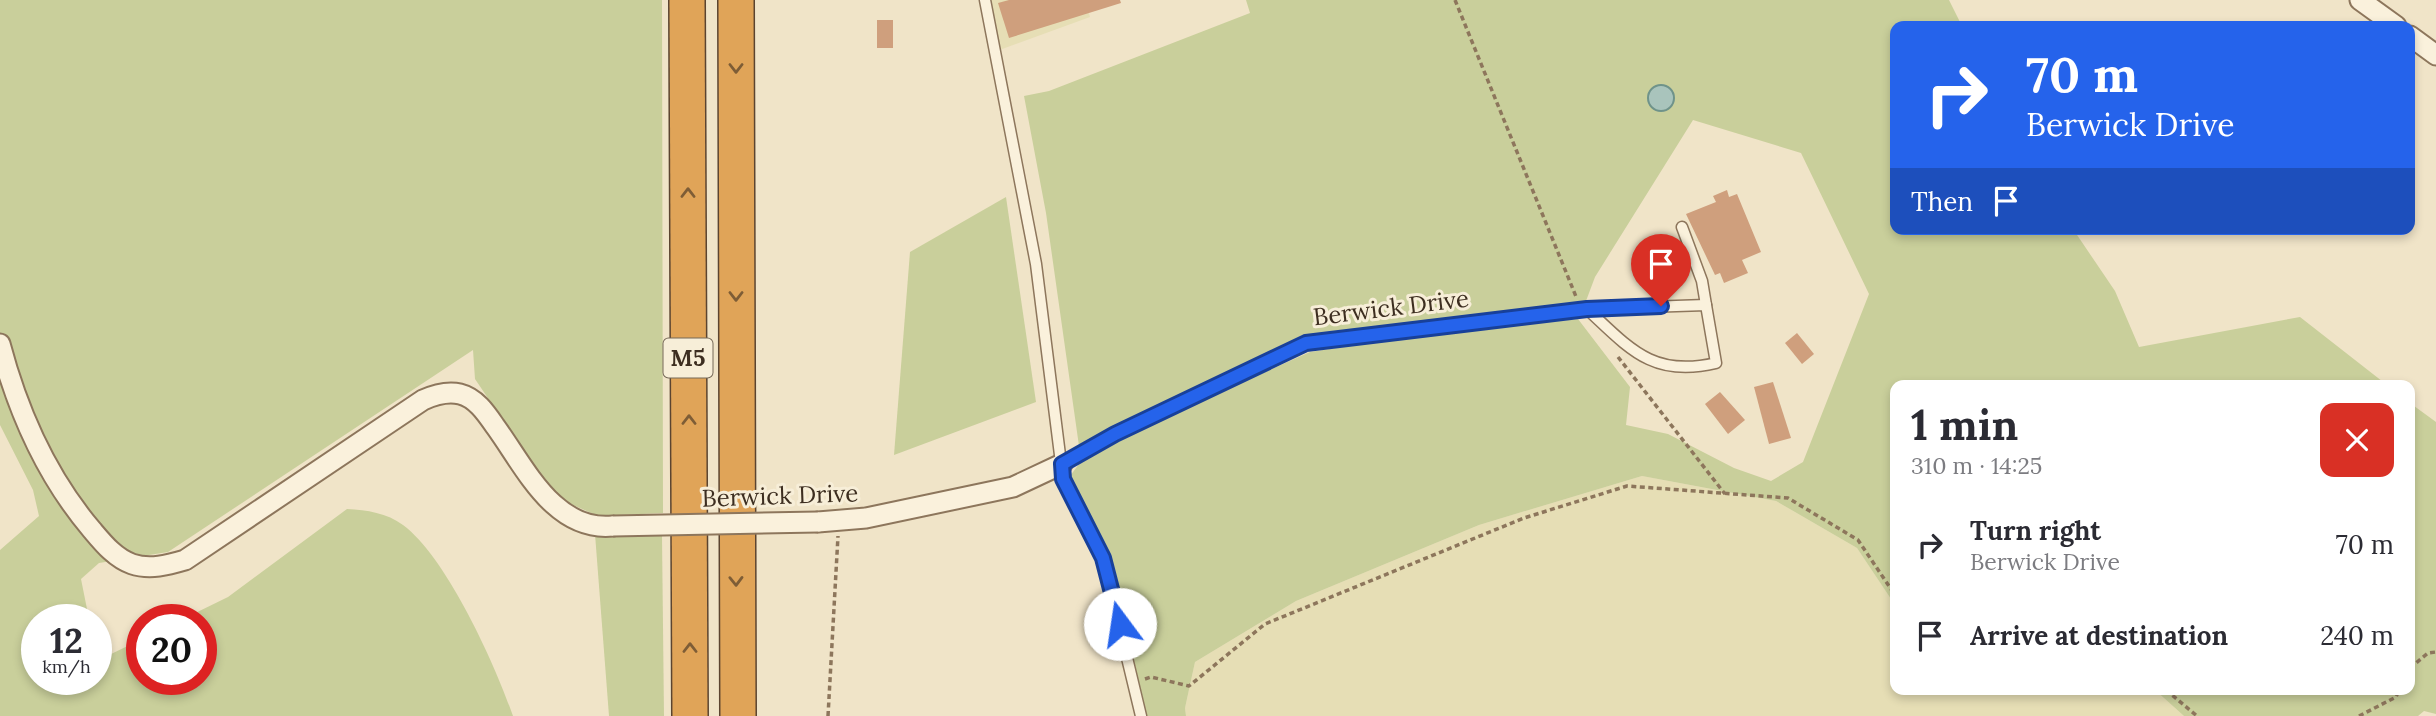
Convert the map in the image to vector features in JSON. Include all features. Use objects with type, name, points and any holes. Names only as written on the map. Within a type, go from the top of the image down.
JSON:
[{"type":"highway","name":"M5","points":[[687,0],[690,716]]},
{"type":"highway","name":"M5","points":[[736,0],[738,716]]},
{"type":"street","points":[[2360,0],[2389,21]]},
{"type":"street","points":[[2415,40],[2436,55]]},
{"type":"street","name":"Berwick Drive","points":[[0,344],[11,385],[46,468],[106,546],[131,564],[155,567],[185,560],[423,400],[448,393],[461,394],[482,407],[559,511],[587,525],[838,521],[1013,487],[1062,464]]},
{"type":"lane","points":[[985,0],[1036,264],[1063,479],[1103,558],[1141,716]]},
{"type":"lane","points":[[1585,310],[1645,359],[1673,369],[1716,363],[1702,281],[1682,227]]},
{"type":"lane","name":"Berwick Drive","points":[[1062,464],[1115,434],[1306,343],[1585,310],[1706,305]]},
{"type":"path","points":[[1455,0],[1585,310]]},
{"type":"path","points":[[1615,352],[1725,494]]},
{"type":"path","points":[[1133,681],[1152,677],[1189,686],[1265,624],[1524,518],[1627,486],[1788,498],[1858,540],[1890,588]]},
{"type":"path","points":[[828,716],[838,521]]},
{"type":"path","points":[[2415,664],[2428,653],[2436,653]]},
{"type":"path","points":[[2172,695],[2197,716]]},
{"type":"path","points":[[2359,716],[2397,695]]},
{"type":"shaded area","points":[[985,0],[1085,0],[1090,17],[994,52]]},
{"type":"shaded area","points":[[1642,476],[1776,501],[1857,548],[1890,598],[1890,695],[2161,695],[2184,716],[1186,716],[1185,708],[1195,662],[1296,601],[1479,525]]},
{"type":"green space","points":[[0,0],[662,0],[663,513],[598,516],[555,497],[475,379],[473,350],[168,552],[99,563],[81,579],[86,604],[21,604],[21,695],[112,695],[112,654],[126,647],[126,695],[217,695],[217,604],[214,604],[228,597],[347,509],[369,511],[403,525],[436,561],[482,641],[513,716],[0,716],[0,550],[39,516],[33,490],[0,425]]},
{"type":"green space","points":[[1246,0],[1949,0],[1960,21],[1890,21],[1890,235],[2077,235],[2115,291],[2139,347],[2300,317],[2381,380],[1890,380],[1890,598],[1857,548],[1776,501],[1642,476],[1479,525],[1296,601],[1195,662],[1185,708],[1186,716],[1147,716],[1109,556],[1070,476],[1082,460],[1190,405],[1310,352],[1433,333],[1578,319],[1630,387],[1626,425],[1668,434],[1734,468],[1771,481],[1803,462],[1869,294],[1801,153],[1693,120],[1595,277],[1586,301],[1501,314],[1376,327],[1309,339],[1079,446],[1046,213],[1024,96],[1049,91],[1250,13]]},
{"type":"green space","points":[[1006,197],[1036,402],[894,455],[910,252]]},
{"type":"green space","points":[[2415,407],[2436,422],[2436,714],[2424,711],[2418,716],[2184,716],[2161,695],[2415,695]]},
{"type":"green space","points":[[595,534],[662,536],[664,716],[609,716]]},
{"type":"water","points":[[1661,85],[1670,89],[1674,98],[1670,107],[1661,111],[1652,107],[1648,98],[1652,89]]},
{"type":"building","points":[[1009,0],[1120,0],[1121,3],[1009,38],[998,3]]},
{"type":"building","points":[[877,20],[893,20],[893,48],[877,48]]},
{"type":"building","points":[[1727,190],[1729,197],[1737,194],[1761,252],[1742,260],[1748,273],[1724,283],[1720,273],[1715,275],[1686,214],[1716,202],[1713,196]]},
{"type":"building","points":[[1797,333],[1814,354],[1802,364],[1785,343]]},
{"type":"building","points":[[1773,382],[1791,438],[1769,444],[1754,387]]},
{"type":"building","points":[[1720,392],[1745,420],[1728,434],[1705,404]]},
{"type":"route","points":[[1120,624],[1103,558],[1063,479],[1062,464],[1096,443],[1306,343],[1587,309],[1661,306]]}]
